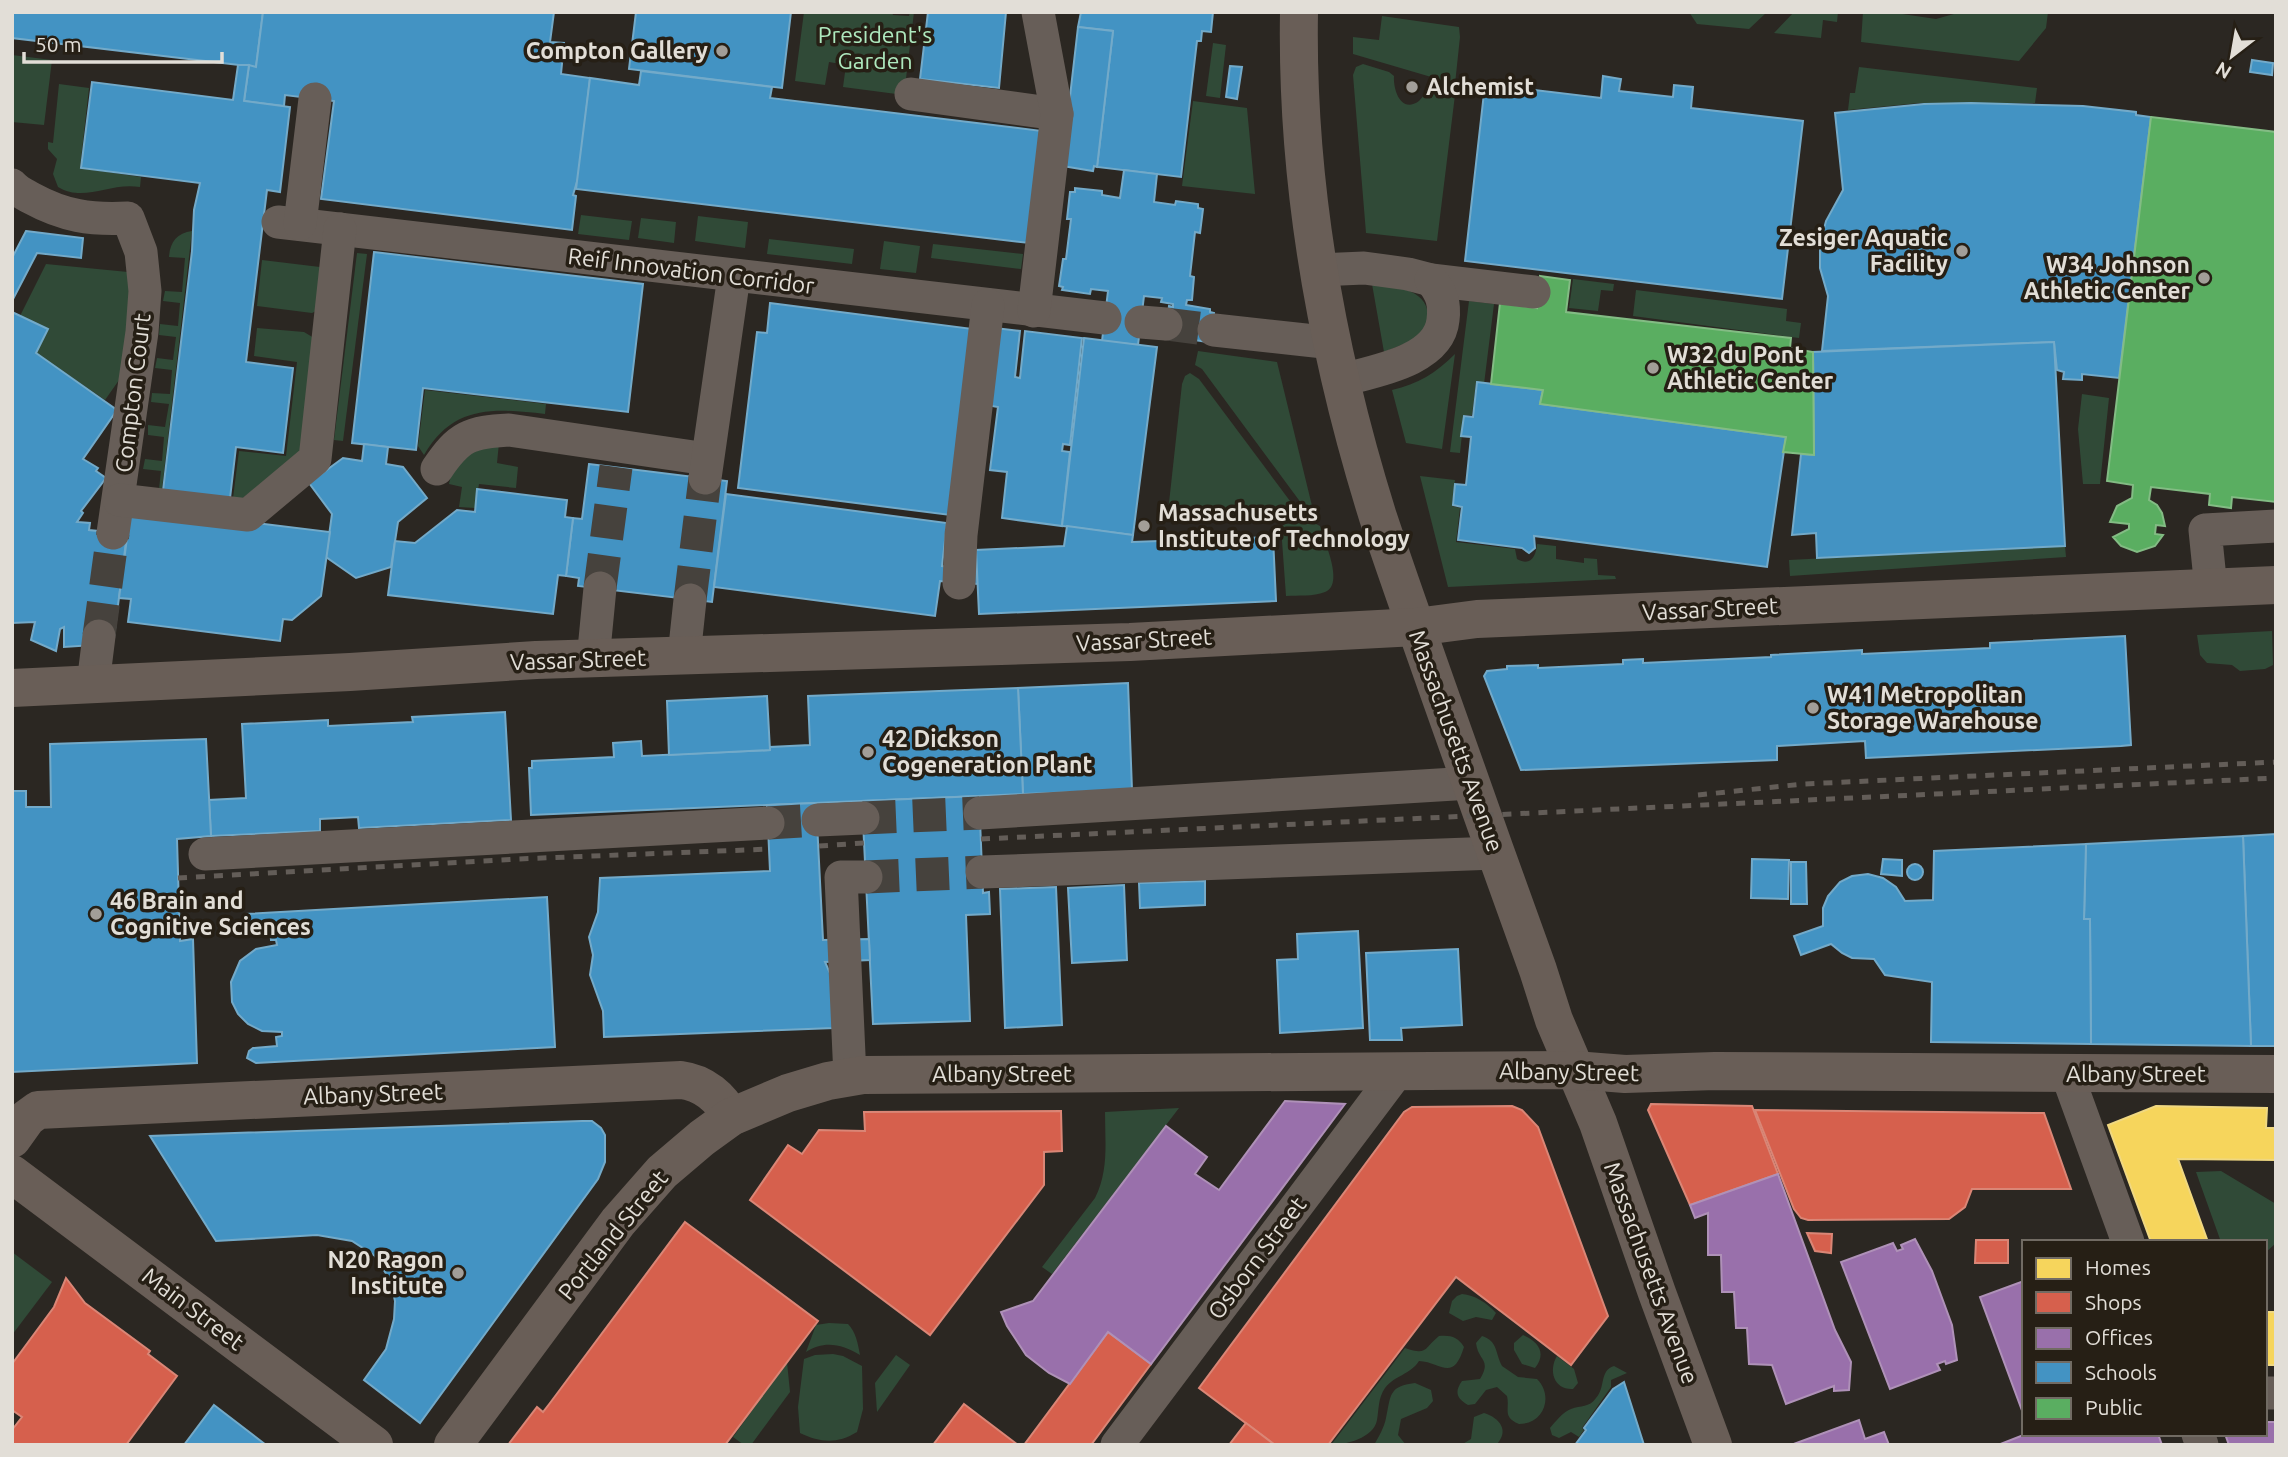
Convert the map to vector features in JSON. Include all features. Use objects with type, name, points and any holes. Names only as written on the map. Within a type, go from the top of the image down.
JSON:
[{"type":"main road","name":"Massachusetts Avenue","points":[[1298,12],[1304,169],[1318,270],[1342,380],[1378,515],[1538,970],[1553,1020],[1598,1124],[1713,1445]]},
{"type":"main road","name":"Vassar Street","points":[[12,688],[536,660],[1118,643],[1416,627],[1477,619],[2276,585]]},
{"type":"main road","name":"Albany Street","points":[[856,1076],[1574,1070],[1625,1074],[1715,1071],[2276,1074]]},
{"type":"main road","name":"Portland Street","points":[[453,1445],[642,1192],[702,1138],[732,1117],[788,1093],[856,1076]]},
{"type":"main road","name":"Albany Street","points":[[12,1139],[32,1113],[44,1109],[681,1080],[708,1090],[732,1117]]},
{"type":"main road","name":"Main Street","points":[[12,1174],[374,1445]]},
{"type":"street","points":[[1034,311],[1057,114],[1038,12]]},
{"type":"street","points":[[911,94],[1057,114]]},
{"type":"street","name":"Reif Innovation Corridor","points":[[315,99],[289,223],[1105,318]]},
{"type":"street","name":"Compton Court","points":[[12,185],[16,190],[69,215],[99,220],[128,218],[141,252],[145,292],[142,332],[113,533]]},
{"type":"street","points":[[119,500],[248,515],[315,459],[340,229]]},
{"type":"street","points":[[1318,270],[1364,268],[1431,280],[1534,292]]},
{"type":"street","points":[[438,469],[449,451],[461,439],[480,432],[509,430],[617,456],[706,469],[734,276]]},
{"type":"street","points":[[1342,380],[1403,361],[1426,351],[1437,340],[1442,328],[1443,300],[1431,280]]},
{"type":"street","points":[[960,583],[961,536],[988,304]]},
{"type":"street","points":[[1214,330],[1333,343]]},
{"type":"street","points":[[2211,589],[2205,530],[2276,526]]},
{"type":"street","points":[[593,660],[600,589]]},
{"type":"street","points":[[684,656],[690,600]]},
{"type":"street","points":[[93,684],[99,636]]},
{"type":"street","points":[[980,813],[1471,783]]},
{"type":"street","points":[[818,820],[863,818]]},
{"type":"street","points":[[205,854],[768,824]]},
{"type":"street","points":[[982,872],[1496,853]]},
{"type":"street","points":[[856,1076],[841,877],[866,877]]},
{"type":"street","name":"Osborn Street","points":[[1117,1445],[1398,1071]]},
{"type":"street","points":[[2067,1074],[2127,1240]]},
{"type":"green space","name":"President's Garden","points":[[804,12],[892,12],[893,15],[909,16],[910,12],[914,12],[904,95],[843,87],[846,65],[829,62],[825,85],[795,81]]},
{"type":"green space","points":[[1689,12],[1767,12],[1749,29],[1697,24]]},
{"type":"green space","points":[[1794,12],[1838,12],[1837,22],[1823,20],[1821,38],[1774,33]]},
{"type":"green space","points":[[1863,12],[1889,12],[1936,19],[1961,12],[2048,12],[2046,28],[2019,61],[1861,42]]},
{"type":"green space","points":[[1382,16],[1459,27],[1455,84],[1353,54],[1353,37],[1379,40]]},
{"type":"green space","points":[[1213,43],[1226,45],[1220,98],[1206,96]]},
{"type":"green space","points":[[12,55],[52,60],[44,125],[12,122]]},
{"type":"green space","points":[[1363,64],[1394,76],[1399,99],[1407,105],[1419,101],[1430,88],[1443,88],[1455,95],[1437,241],[1366,233],[1353,75],[1356,67]]},
{"type":"green space","points":[[1859,67],[2037,88],[2035,103],[1919,103],[1848,110],[1850,93],[1855,93]]},
{"type":"green space","points":[[59,84],[89,88],[80,168],[141,177],[140,187],[118,187],[78,193],[58,187],[53,174],[57,159],[48,149],[48,142],[53,143]]},
{"type":"green space","points":[[1193,101],[1247,108],[1255,194],[1182,186]]},
{"type":"green space","points":[[581,215],[632,221],[629,240],[578,234]]},
{"type":"green space","points":[[698,216],[748,222],[745,248],[695,241]]},
{"type":"green space","points":[[641,218],[676,222],[674,243],[638,238]]},
{"type":"green space","points":[[192,231],[161,498],[161,471],[143,469],[145,459],[162,461],[164,437],[148,435],[148,425],[165,427],[169,404],[151,402],[152,393],[170,394],[172,370],[155,368],[157,358],[173,360],[176,337],[159,335],[160,324],[178,326],[180,303],[163,301],[165,291],[182,292],[185,258],[169,257],[178,236]]},
{"type":"green space","points":[[769,239],[854,249],[852,264],[767,254]]},
{"type":"green space","points":[[884,241],[920,246],[916,273],[880,269]]},
{"type":"green space","points":[[933,244],[1023,254],[1021,269],[931,258]]},
{"type":"green space","points":[[357,253],[367,254],[343,441],[334,440]]},
{"type":"green space","points":[[262,260],[320,267],[316,311],[312,313],[257,306]]},
{"type":"green space","points":[[46,264],[128,272],[130,290],[124,373],[105,400],[36,353],[48,329],[20,316]]},
{"type":"green space","points":[[1573,279],[1614,284],[1613,291],[1601,290],[1598,311],[1569,308]]},
{"type":"green space","points":[[1372,284],[1407,290],[1422,299],[1428,315],[1421,337],[1384,352]]},
{"type":"green space","points":[[1636,290],[1787,309],[1786,321],[1801,323],[1799,338],[1633,316]]},
{"type":"green space","points":[[1469,301],[1494,304],[1484,384],[1476,383],[1472,415],[1464,415],[1460,453],[1450,452]]},
{"type":"green space","points":[[257,328],[304,332],[314,338],[305,451],[232,506],[239,451],[286,456],[297,362],[254,356]]},
{"type":"green space","points":[[1198,351],[1277,362],[1313,510],[1307,511],[1202,369],[1195,365]]},
{"type":"green space","points":[[1455,354],[1442,449],[1406,443],[1392,390],[1426,377]]},
{"type":"green space","points":[[1190,373],[1199,379],[1296,509],[1296,513],[1170,517],[1168,512],[1182,384],[1185,376]]},
{"type":"green space","points":[[425,390],[546,404],[545,414],[492,411],[461,418],[435,439],[424,455],[418,446]]},
{"type":"green space","points":[[2082,394],[2109,398],[2100,484],[2083,484],[2078,429]]},
{"type":"green space","points":[[499,443],[497,463],[518,467],[516,488],[479,484],[475,508],[459,507],[462,487],[449,484],[456,465],[465,454]]},
{"type":"green space","points":[[1420,476],[1455,480],[1452,506],[1460,508],[1456,542],[1515,549],[1517,559],[1526,562],[1534,556],[1537,544],[1556,546],[1556,559],[1584,563],[1584,558],[1597,559],[1598,575],[1615,576],[1616,579],[1448,587]]},
{"type":"green space","points":[[1312,522],[1320,526],[1332,562],[1331,588],[1320,594],[1286,596],[1281,527],[1285,524]]},
{"type":"green space","points":[[2065,546],[2066,557],[1790,576],[1789,560]]},
{"type":"green space","points":[[2272,631],[2273,665],[2265,669],[2240,671],[2232,665],[2207,663],[2200,655],[2197,635]]},
{"type":"green space","points":[[1179,1108],[1052,1274],[1042,1267],[1095,1198],[1105,1156],[1105,1112]]},
{"type":"green space","points":[[2221,1171],[2276,1204],[2276,1243],[2267,1251],[2267,1240],[2220,1240],[2196,1172]]},
{"type":"green space","points":[[12,1252],[52,1282],[12,1335]]},
{"type":"green space","points":[[1462,1294],[1489,1306],[1496,1313],[1492,1320],[1476,1317],[1463,1321],[1449,1313],[1452,1301]]},
{"type":"green space","points":[[848,1324],[851,1327],[860,1355],[833,1345],[820,1346],[806,1352],[816,1325]]},
{"type":"green space","points":[[1523,1335],[1539,1348],[1539,1363],[1535,1368],[1522,1364],[1514,1350],[1514,1343]]},
{"type":"green space","points":[[1439,1336],[1454,1337],[1464,1347],[1455,1365],[1446,1368],[1419,1361],[1385,1388],[1371,1432],[1351,1442],[1331,1445],[1405,1348],[1422,1351]]},
{"type":"green space","points":[[1482,1336],[1494,1344],[1502,1366],[1518,1377],[1537,1379],[1542,1386],[1545,1393],[1544,1408],[1535,1419],[1519,1424],[1510,1419],[1507,1396],[1497,1387],[1486,1390],[1475,1404],[1468,1405],[1459,1398],[1457,1392],[1462,1381],[1480,1379],[1485,1367],[1476,1343]]},
{"type":"green space","points":[[833,1354],[862,1366],[863,1409],[857,1432],[843,1439],[815,1439],[800,1433],[798,1407],[804,1359]]},
{"type":"green space","points":[[896,1355],[910,1365],[877,1412],[875,1383]]},
{"type":"green space","points":[[1557,1356],[1574,1369],[1578,1383],[1573,1389],[1561,1386],[1554,1378],[1553,1368]]},
{"type":"green space","points":[[787,1362],[790,1392],[751,1445],[744,1445],[733,1437]]},
{"type":"green space","points":[[1614,1366],[1627,1373],[1611,1380],[1611,1387],[1582,1428],[1584,1430],[1579,1437],[1571,1432],[1559,1438],[1552,1435],[1550,1428],[1563,1414],[1593,1401],[1599,1394],[1604,1375]]},
{"type":"green space","points":[[1415,1383],[1431,1390],[1433,1401],[1427,1408],[1401,1419],[1398,1435],[1406,1445],[1374,1445],[1384,1425],[1392,1393],[1406,1384]]},
{"type":"green space","points":[[1484,1413],[1499,1422],[1503,1430],[1500,1440],[1496,1445],[1461,1445],[1471,1439],[1474,1417]]},
{"type":"building: Homes","points":[[2156,1106],[2267,1108],[2266,1128],[2274,1128],[2276,1133],[2276,1160],[2178,1159],[2207,1240],[2150,1240],[2108,1125]]},
{"type":"building: Homes","points":[[2267,1312],[2276,1312],[2276,1365],[2267,1365]]},
{"type":"building: Shops","points":[[1651,1104],[1752,1106],[1778,1174],[1690,1205],[1648,1110]]},
{"type":"building: Shops","points":[[1512,1106],[1522,1110],[1538,1127],[1608,1316],[1571,1365],[1456,1277],[1328,1445],[1275,1445],[1199,1388],[1404,1112],[1412,1107]]},
{"type":"building: Shops","points":[[1755,1110],[2044,1113],[2071,1189],[1972,1189],[1965,1207],[1949,1219],[1808,1220],[1801,1218],[1794,1209]]},
{"type":"building: Shops","points":[[1061,1111],[1062,1151],[1044,1152],[1044,1185],[930,1335],[750,1200],[788,1145],[802,1154],[819,1130],[865,1131],[864,1112]]},
{"type":"building: Shops","points":[[685,1222],[818,1321],[725,1445],[508,1445],[537,1407],[543,1412]]},
{"type":"building: Shops","points":[[1807,1233],[1832,1234],[1831,1253],[1815,1251]]},
{"type":"building: Shops","points":[[1976,1240],[2008,1240],[2008,1263],[1975,1263]]},
{"type":"building: Shops","points":[[66,1278],[85,1303],[150,1351],[148,1354],[177,1376],[126,1445],[12,1445],[12,1430],[22,1417],[12,1410],[12,1364],[54,1307]]},
{"type":"building: Shops","points":[[1108,1332],[1151,1364],[1091,1445],[1024,1445]]},
{"type":"building: Shops","points":[[964,1404],[1018,1445],[933,1445]]},
{"type":"building: Shops","points":[[1246,1423],[1275,1445],[1229,1445]]},
{"type":"building: Offices","points":[[1285,1101],[1345,1104],[1151,1364],[1108,1332],[1070,1384],[1049,1373],[1026,1355],[1001,1312],[1033,1301],[1166,1126],[1207,1157],[1195,1174],[1219,1190]]},
{"type":"building: Offices","points":[[1778,1174],[1835,1330],[1851,1362],[1849,1390],[1834,1391],[1834,1386],[1786,1404],[1772,1365],[1749,1364],[1747,1328],[1736,1328],[1734,1292],[1722,1292],[1721,1255],[1708,1255],[1708,1213],[1695,1218],[1690,1205]]},
{"type":"building: Offices","points":[[1915,1239],[1932,1271],[1952,1325],[1957,1360],[1937,1364],[1940,1370],[1890,1389],[1841,1262],[1893,1243],[1897,1251],[1903,1249],[1901,1245]]},
{"type":"building: Offices","points":[[2022,1282],[2022,1411],[1980,1297]]},
{"type":"building: Offices","points":[[1859,1420],[1865,1439],[1884,1432],[1889,1445],[1791,1445]]},
{"type":"building: Offices","points":[[2267,1422],[2276,1422],[2276,1445],[2229,1445],[2226,1436],[2267,1436]]},
{"type":"building: Offices","points":[[2022,1436],[2159,1436],[2162,1445],[1998,1445]]},
{"type":"building: Schools","points":[[13,12],[263,12],[256,67],[12,38]]},
{"type":"building: Schools","points":[[263,12],[554,12],[550,42],[564,43],[561,74],[590,78],[579,175],[573,195],[576,196],[572,230],[321,199],[334,101],[285,95],[284,106],[244,101],[249,65],[256,67]]},
{"type":"building: Schools","points":[[636,12],[791,12],[782,88],[629,69]]},
{"type":"building: Schools","points":[[928,12],[1006,12],[999,88],[920,79]]},
{"type":"building: Schools","points":[[1081,12],[1213,12],[1211,32],[1202,31],[1201,41],[1197,41],[1181,177],[1097,167],[1113,31],[1078,27]]},
{"type":"building: Schools","points":[[1078,27],[1113,31],[1097,167],[1094,166],[1093,171],[1062,166]]},
{"type":"building: Schools","points":[[2252,60],[2273,63],[2272,75],[2250,72]]},
{"type":"building: Schools","points":[[238,65],[249,65],[244,101],[290,107],[280,192],[267,190],[246,362],[293,368],[283,453],[236,447],[229,507],[162,499],[192,251],[194,210],[200,183],[81,168],[92,82],[233,100]]},
{"type":"building: Schools","points":[[1230,66],[1242,67],[1237,99],[1226,97]]},
{"type":"building: Schools","points":[[641,71],[772,87],[770,98],[1042,131],[1029,243],[576,189],[590,78],[639,85]]},
{"type":"building: Schools","points":[[1603,76],[1621,79],[1619,91],[1673,97],[1674,85],[1693,87],[1691,108],[1803,121],[1782,299],[1465,261],[1485,84],[1601,98]]},
{"type":"building: Schools","points":[[1924,104],[2083,106],[2136,112],[2136,115],[2151,117],[2119,378],[2082,374],[2082,380],[2063,379],[2064,372],[2057,370],[2054,342],[1822,351],[1828,296],[1820,268],[1820,244],[1826,221],[1843,190],[1835,113]]},
{"type":"building: Schools","points":[[1124,170],[1157,174],[1154,202],[1198,204],[1198,208],[1203,209],[1200,233],[1195,232],[1190,276],[1194,277],[1192,300],[1187,300],[1186,305],[1210,309],[1210,312],[1214,313],[1211,338],[1207,342],[1169,336],[1166,329],[1169,306],[1173,307],[1173,304],[1161,302],[1162,298],[1144,296],[1138,345],[1102,341],[1108,291],[1091,289],[1090,294],[1062,290],[1063,287],[1059,286],[1063,259],[1066,259],[1071,219],[1067,219],[1070,192],[1075,192],[1075,188],[1102,191],[1102,195],[1120,198]]},
{"type":"building: Schools","points":[[26,231],[83,238],[81,258],[37,253],[12,301],[12,258]]},
{"type":"building: Schools","points":[[374,252],[643,284],[628,412],[423,388],[416,450],[352,443]]},
{"type":"building: Schools","points":[[770,303],[973,329],[950,515],[738,488],[757,332],[767,333]]},
{"type":"building: Schools","points":[[12,312],[48,329],[36,353],[117,410],[83,459],[98,468],[96,471],[106,478],[81,511],[83,513],[77,522],[90,523],[89,530],[127,534],[114,637],[94,645],[64,647],[64,627],[60,629],[56,651],[31,640],[35,622],[12,623]]},
{"type":"building: Schools","points":[[995,328],[1020,331],[1015,377],[1020,378],[1025,331],[1082,338],[1070,445],[1063,444],[1062,451],[1070,452],[1062,526],[1002,518],[1007,472],[990,470],[998,407],[986,405]]},
{"type":"building: Schools","points":[[1084,338],[1157,347],[1133,535],[1062,526]]},
{"type":"building: Schools","points":[[2054,342],[2065,546],[1817,558],[1816,533],[1792,535],[1801,454],[1814,455],[1813,352]]},
{"type":"building: Schools","points":[[1477,382],[1543,390],[1540,404],[1786,437],[1767,567],[1534,536],[1535,548],[1529,553],[1522,548],[1458,540],[1462,507],[1453,505],[1455,484],[1466,485],[1471,437],[1461,436],[1464,416],[1473,417]]},
{"type":"building: Schools","points":[[364,444],[388,447],[386,464],[403,467],[427,498],[398,522],[391,567],[356,578],[326,557],[332,514],[309,483],[343,458],[362,461]]},
{"type":"building: Schools","points":[[589,464],[727,481],[712,602],[578,586],[579,578],[566,576],[573,518],[582,519]]},
{"type":"building: Schools","points":[[477,489],[567,500],[565,517],[573,518],[566,576],[558,575],[553,614],[388,595],[395,541],[415,543],[457,510],[475,512]]},
{"type":"building: Schools","points":[[726,494],[947,523],[942,566],[977,569],[978,584],[940,581],[935,616],[714,587]]},
{"type":"building: Schools","points":[[131,508],[330,532],[321,596],[292,620],[283,619],[280,641],[128,622],[131,599],[119,598]]},
{"type":"building: Schools","points":[[1067,526],[1133,535],[1132,542],[1273,537],[1276,601],[979,614],[976,550],[1064,546]]},
{"type":"building: Schools","name":"W41 Metropolitan Storage Warehouse","points":[[2125,636],[2131,745],[2121,746],[1866,758],[1865,741],[1777,746],[1777,760],[1521,770],[1484,676],[1487,671],[1507,669],[1507,666],[1538,665],[1538,668],[1623,664],[1623,660],[1643,659],[1643,663],[1862,650],[1862,654],[1990,648],[1990,643]]},
{"type":"building: Schools","points":[[1128,683],[1132,790],[1023,794],[1018,688]]},
{"type":"building: Schools","name":"42 Dickson Cogeneration Plant","points":[[1018,688],[1023,794],[531,815],[529,768],[532,768],[532,761],[614,757],[613,743],[641,741],[642,756],[770,750],[770,747],[810,745],[808,696]]},
{"type":"building: Schools","points":[[767,696],[770,750],[669,755],[667,701]]},
{"type":"building: Schools","points":[[505,712],[511,820],[359,828],[358,817],[320,819],[320,831],[211,836],[209,800],[246,798],[242,724],[328,720],[328,726],[413,722],[412,717]]},
{"type":"building: Schools","name":"46 Brain and Cognitive Sciences","points":[[206,739],[211,836],[177,839],[180,941],[193,939],[197,1063],[12,1072],[12,791],[26,791],[26,807],[51,807],[50,744]]},
{"type":"building: Schools","points":[[979,796],[983,893],[989,892],[990,914],[966,915],[970,1021],[873,1024],[862,801]]},
{"type":"building: Schools","points":[[816,803],[823,940],[869,939],[870,960],[825,962],[833,980],[834,1028],[604,1037],[603,1011],[590,975],[593,955],[589,937],[598,912],[600,878],[770,871],[767,805]]},
{"type":"building: Schools","points":[[2276,834],[2276,1046],[2251,1046],[2243,836]]},
{"type":"building: Schools","points":[[2243,836],[2251,1046],[2091,1044],[2090,919],[2084,919],[2086,844]]},
{"type":"building: Schools","points":[[2086,844],[2084,919],[2090,919],[2091,1044],[1931,1042],[1932,982],[1885,975],[1874,959],[1852,958],[1831,944],[1801,955],[1794,936],[1823,926],[1823,908],[1828,896],[1840,882],[1852,876],[1868,874],[1883,878],[1896,887],[1905,901],[1933,900],[1934,851]]},
{"type":"building: Schools","points":[[1752,859],[1789,860],[1788,899],[1751,898]]},
{"type":"building: Schools","points":[[1883,859],[1902,860],[1902,876],[1881,874]]},
{"type":"building: Schools","points":[[1791,862],[1806,862],[1807,904],[1791,904]]},
{"type":"building: Schools","points":[[1912,864],[1918,864],[1923,872],[1921,878],[1912,880],[1907,875],[1907,869]]},
{"type":"building: Schools","points":[[1205,881],[1205,905],[1140,908],[1139,883]]},
{"type":"building: Schools","points":[[1124,885],[1127,960],[1072,963],[1068,888]]},
{"type":"building: Schools","points":[[1056,887],[1062,1025],[1005,1028],[1000,889]]},
{"type":"building: Schools","points":[[547,897],[555,1047],[256,1063],[247,1058],[253,1048],[277,1046],[276,1037],[282,1036],[282,1032],[262,1031],[248,1024],[238,1014],[232,1002],[231,982],[240,961],[256,949],[277,945],[276,940],[271,940],[270,926],[246,927],[242,922],[245,914]]},
{"type":"building: Schools","points":[[1358,931],[1363,1028],[1280,1033],[1277,960],[1298,959],[1297,934]]},
{"type":"building: Schools","points":[[1458,949],[1462,1025],[1401,1028],[1402,1040],[1370,1040],[1366,953]]},
{"type":"building: Schools","name":"N20 Ragon Institute","points":[[592,1121],[605,1135],[605,1162],[598,1179],[420,1423],[364,1380],[386,1349],[394,1319],[395,1301],[390,1280],[375,1256],[352,1241],[317,1235],[216,1241],[150,1136]]},
{"type":"building: Schools","points":[[1624,1382],[1644,1445],[1575,1445],[1613,1389]]},
{"type":"building: Schools","points":[[214,1405],[266,1445],[184,1445]]},
{"type":"building: Public","name":"W34 Johnson Athletic Center","points":[[2151,117],[2276,132],[2276,502],[2232,497],[2231,508],[2209,505],[2210,494],[2151,487],[2149,500],[2157,505],[2162,513],[2165,526],[2156,525],[2155,534],[2163,535],[2155,546],[2137,552],[2121,546],[2113,537],[2129,529],[2129,524],[2110,522],[2117,506],[2132,498],[2133,485],[2107,481]]},
{"type":"building: Public","name":"W32 du Pont Athletic Center","points":[[1540,276],[1570,280],[1566,312],[1791,338],[1790,348],[1813,352],[1814,455],[1783,452],[1786,437],[1540,404],[1543,390],[1491,384],[1500,303],[1537,308]]},
{"type":"tunnel","points":[[1166,324],[1214,330]]},
{"type":"tunnel","points":[[600,588],[616,467]]},
{"type":"tunnel","points":[[690,600],[705,478]]},
{"type":"tunnel","points":[[99,636],[113,533]]},
{"type":"tunnel","points":[[863,818],[980,813]]},
{"type":"tunnel","points":[[768,823],[818,820]]},
{"type":"tunnel","points":[[866,877],[982,872]]},
{"type":"railway","points":[[1698,795],[1803,784],[2276,762]]},
{"type":"railway","points":[[981,839],[2276,778]]},
{"type":"railway","points":[[819,846],[864,843]]},
{"type":"railway","points":[[178,878],[518,859],[770,849]]},
{"type":"place","name":"Compton Gallery","points":[[722,51]]},
{"type":"place","name":"Alchemist","points":[[1412,87]]},
{"type":"place","name":"Zesiger Aquatic Facility","points":[[1962,251]]},
{"type":"place","name":"W34 Johnson Athletic Center","points":[[2204,278]]},
{"type":"place","name":"W32 du Pont Athletic Center","points":[[1653,368]]},
{"type":"place","name":"Massachusetts Institute of Technology","points":[[1144,526]]},
{"type":"place","name":"W41 Metropolitan Storage Warehouse","points":[[1813,708]]},
{"type":"place","name":"42 Dickson Cogeneration Plant","points":[[868,752]]},
{"type":"place","name":"46 Brain and Cognitive Sciences","points":[[96,914]]},
{"type":"place","name":"N20 Ragon Institute","points":[[458,1273]]}]
